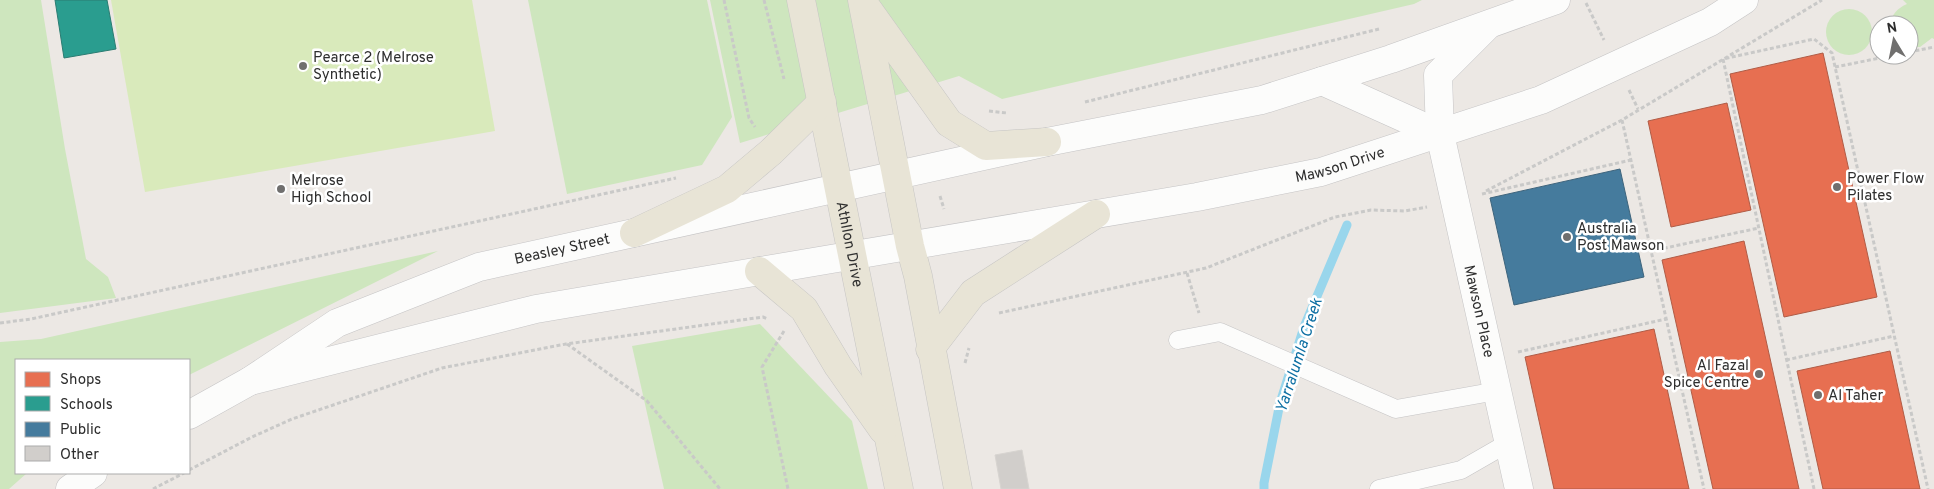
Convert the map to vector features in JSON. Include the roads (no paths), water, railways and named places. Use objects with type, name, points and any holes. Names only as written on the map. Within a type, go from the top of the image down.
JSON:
[{"type":"main road","name":"Athllon Drive","points":[[801,0],[899,489]]},
{"type":"main road","points":[[862,0],[948,123],[986,146],[1047,142]]},
{"type":"main road","points":[[862,0],[910,246],[918,276],[930,349],[958,489]]},
{"type":"main road","points":[[896,175],[1047,142],[1262,100],[1487,26],[1556,0]]},
{"type":"main road","name":"Mawson Drive","points":[[910,246],[1197,197],[1321,172],[1541,100],[1710,22],[1744,0]]},
{"type":"main road","name":"Mawson Place","points":[[1487,26],[1438,75],[1440,134],[1518,489]]},
{"type":"main road","points":[[1322,81],[1440,134]]},
{"type":"main road","points":[[634,233],[727,189],[771,152],[822,102]]},
{"type":"main road","name":"Beasley Street","points":[[190,414],[250,381],[337,323],[479,267],[896,175]]},
{"type":"main road","points":[[930,349],[974,293],[1096,214]]},
{"type":"main road","name":"Beasley Street","points":[[250,381],[536,309],[910,246]]},
{"type":"main road","points":[[759,271],[804,309],[838,366],[889,440]]},
{"type":"main road","points":[[70,489],[92,474]]},
{"type":"lane","points":[[1178,340],[1220,332],[1396,409],[1497,391]]},
{"type":"lane","points":[[1379,489],[1460,470],[1508,443]]},
{"type":"waterway","name":"Yarralumla Creek","points":[[1264,489],[1280,403],[1304,327],[1347,225]]},
{"type":"place","name":"Pearce 2 (Melrose Synthetic)","points":[[303,66]]},
{"type":"place","name":"Power Flow Pilates","points":[[1837,187]]},
{"type":"place","name":"Melrose High School","points":[[281,189]]},
{"type":"place","name":"Australia Post Mawson","points":[[1567,237]]},
{"type":"place","name":"Al Fazal Spice Centre","points":[[1759,374]]},
{"type":"place","name":"Al Taher","points":[[1818,395]]}]
